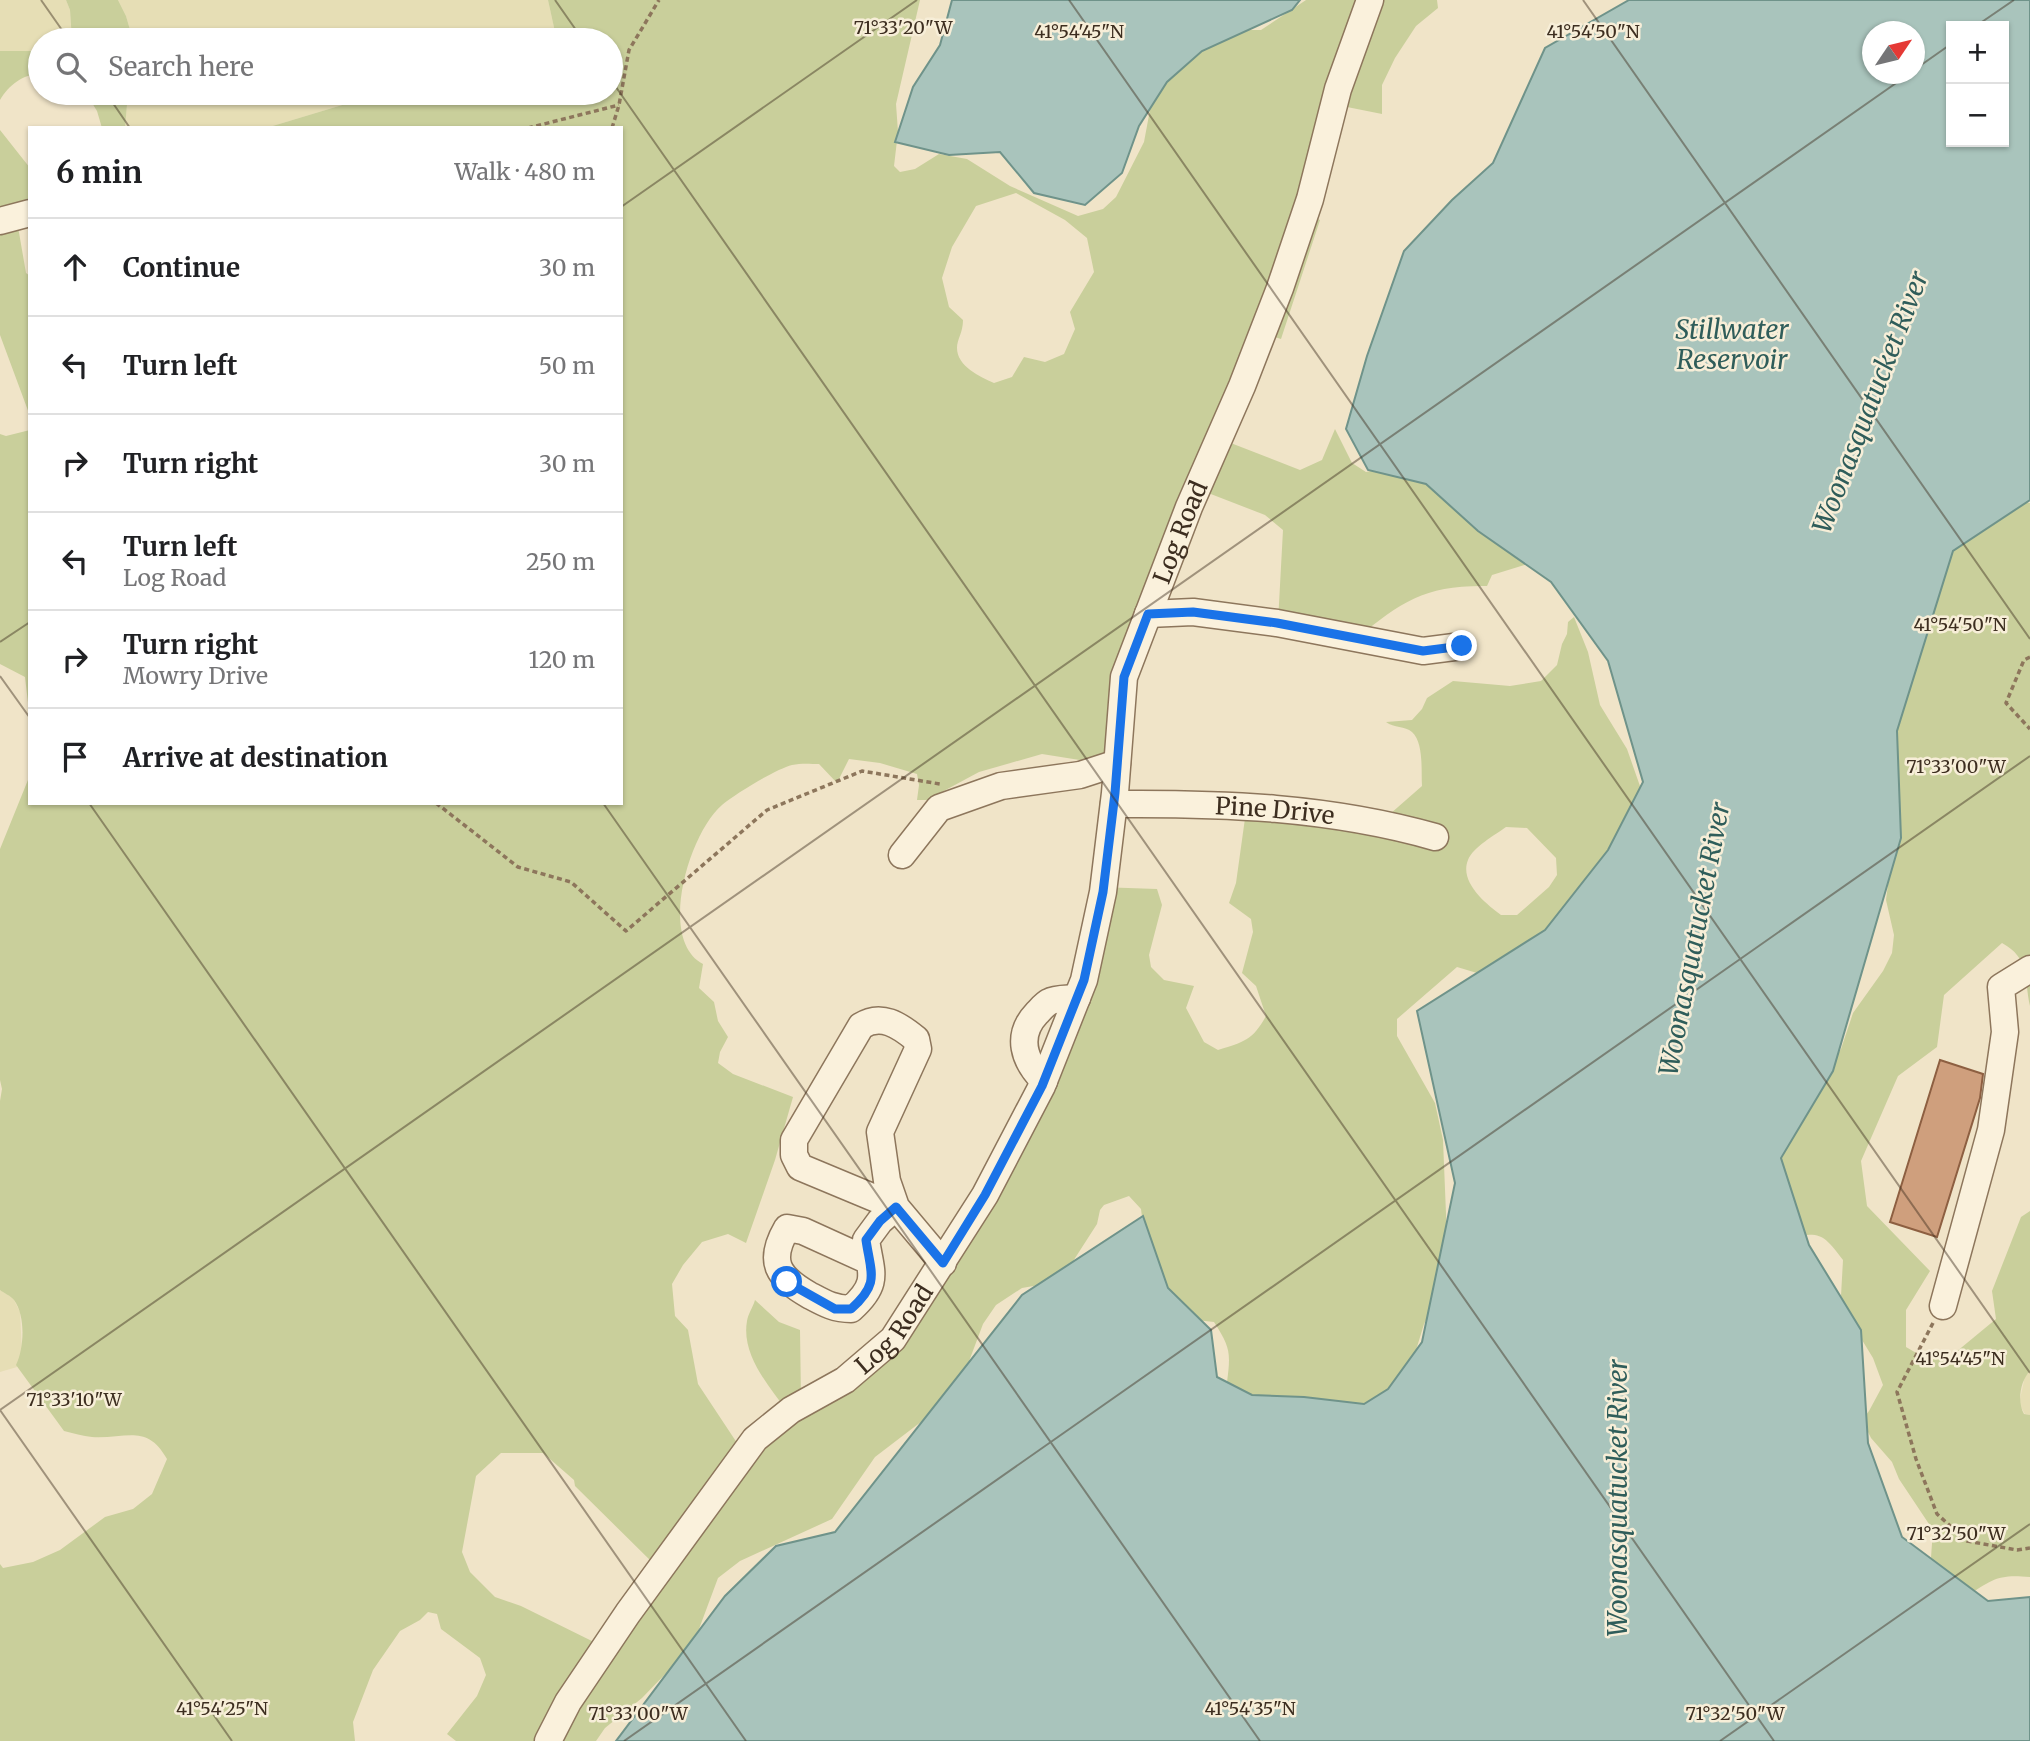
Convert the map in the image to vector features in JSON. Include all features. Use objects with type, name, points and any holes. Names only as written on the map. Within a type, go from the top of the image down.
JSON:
[{"type":"street","name":"Log Road","points":[[548,1741],[568,1702],[634,1604],[755,1439],[791,1410],[845,1380],[893,1339],[985,1195],[1044,1081],[1084,980],[1103,892],[1115,798],[1124,677],[1189,507],[1242,386],[1280,288],[1310,199],[1338,89],[1370,0]]},
{"type":"street","points":[[0,221],[28,214]]},
{"type":"street","points":[[1148,614],[1193,612],[1277,623],[1423,651],[1462,646]]},
{"type":"street","points":[[902,855],[939,808],[1001,786],[1080,775],[1117,763]]},
{"type":"street","points":[[1080,775],[1115,798]]},
{"type":"street","name":"Pine Drive","points":[[1115,798],[1297,809],[1398,827],[1435,837]]},
{"type":"street","points":[[1943,1306],[1991,1130],[2005,1032],[2000,987],[2030,969]]},
{"type":"street","points":[[1044,1081],[1031,1068],[1024,1051],[1024,1033],[1034,1016],[1050,1001],[1077,998]]},
{"type":"street","points":[[896,1207],[800,1167],[794,1156],[794,1140],[861,1027],[870,1021],[882,1020],[901,1027],[916,1038],[918,1049],[880,1132],[887,1181],[896,1207],[943,1263]]},
{"type":"street","points":[[869,1261],[866,1240],[880,1221],[896,1207]]},
{"type":"path","points":[[623,83],[629,50],[659,0]]},
{"type":"path","points":[[536,126],[619,105]]},
{"type":"path","points":[[613,126],[619,105]]},
{"type":"path","points":[[2030,657],[2024,660],[2006,703],[2030,729]]},
{"type":"path","points":[[439,805],[518,867],[571,882],[626,931],[767,810],[862,771],[935,781],[969,798]]},
{"type":"path","points":[[1943,1306],[1897,1392],[1916,1459],[1937,1514],[1967,1541],[2017,1550],[2030,1548]]},
{"type":"shaded area","points":[[0,0],[66,0],[70,10],[71,28],[28,28],[28,51],[0,51]]},
{"type":"shaded area","points":[[118,0],[548,0],[554,28],[130,28]]},
{"type":"shaded area","points":[[127,105],[342,105],[273,126],[125,126]]},
{"type":"shaded area","points":[[0,1290],[13,1298],[20,1312],[22,1353],[17,1367],[0,1372]]},
{"type":"shaded area","points":[[2030,1371],[2030,1415],[2025,1414],[2019,1404],[2025,1376]]},
{"type":"green space","points":[[66,0],[118,0],[130,28],[71,28],[70,10]]},
{"type":"green space","points":[[548,0],[920,0],[896,104],[898,132],[894,166],[900,172],[915,169],[939,154],[967,159],[1010,186],[1078,216],[1103,209],[1116,197],[1144,142],[1152,99],[1168,69],[1235,30],[1261,30],[1306,0],[1437,0],[1438,8],[1416,26],[1395,58],[1382,85],[1382,114],[1337,105],[1308,215],[1320,220],[1281,339],[1265,334],[1223,440],[1300,470],[1322,460],[1335,429],[1352,463],[1366,472],[1392,467],[1422,473],[1547,558],[1492,575],[1487,586],[1447,589],[1416,598],[1388,614],[1357,638],[1278,622],[1283,530],[1265,515],[1203,491],[1154,602],[1111,765],[1042,754],[979,772],[927,800],[917,800],[917,774],[880,763],[849,759],[837,783],[819,764],[785,767],[722,805],[710,819],[689,861],[680,911],[682,933],[689,951],[703,964],[699,988],[714,1002],[718,1021],[728,1037],[718,1063],[733,1074],[793,1097],[775,1160],[746,1243],[728,1234],[702,1242],[672,1284],[675,1316],[688,1330],[698,1384],[741,1449],[787,1411],[765,1381],[748,1346],[747,1321],[755,1300],[779,1322],[800,1330],[801,1400],[882,1346],[1037,1089],[1099,887],[1157,889],[1162,905],[1149,955],[1151,967],[1164,980],[1194,986],[1186,1008],[1204,1042],[1218,1050],[1247,1039],[1266,1016],[1256,986],[1242,973],[1253,932],[1251,919],[1229,903],[1236,883],[1247,804],[1390,814],[1422,786],[1422,765],[1418,743],[1412,732],[1386,722],[1412,720],[1427,698],[1453,681],[1510,686],[1541,681],[1557,665],[1568,622],[1574,617],[1588,652],[1600,705],[1627,749],[1641,789],[1610,894],[1477,973],[1457,967],[1397,1019],[1397,1036],[1435,1103],[1443,1140],[1448,1263],[1443,1287],[1424,1324],[1399,1406],[1251,1403],[1227,1382],[1228,1350],[1214,1322],[1196,1320],[1149,1272],[1141,1209],[1129,1196],[1104,1205],[1097,1224],[1068,1269],[1045,1284],[1022,1288],[996,1305],[983,1324],[962,1380],[947,1402],[875,1457],[832,1519],[740,1561],[718,1578],[699,1629],[675,1664],[642,1698],[605,1728],[596,1741],[456,1741],[447,1734],[477,1696],[486,1675],[480,1658],[441,1629],[437,1614],[428,1612],[420,1620],[400,1631],[373,1670],[353,1722],[355,1741],[0,1741],[0,1564],[3,1568],[33,1562],[60,1550],[105,1517],[133,1509],[152,1494],[167,1459],[152,1441],[143,1437],[92,1437],[64,1431],[16,1365],[22,1342],[22,1323],[14,1300],[0,1290],[0,849],[28,780],[28,805],[623,805],[623,126],[273,126],[342,105],[623,105],[623,28],[554,28]],"holes":[[[1016,193],[1065,220],[1087,238],[1094,272],[1070,312],[1075,329],[1064,354],[1045,362],[1024,357],[1012,377],[994,383],[982,378],[970,370],[958,354],[963,320],[949,307],[942,278],[952,247],[976,206]],[[1506,827],[1527,828],[1556,858],[1557,875],[1549,887],[1517,915],[1501,915],[1482,899],[1467,876],[1466,868],[1471,855]],[[501,1453],[543,1453],[574,1480],[575,1486],[656,1566],[600,1645],[521,1606],[495,1597],[470,1572],[462,1552],[476,1476]]]},
{"type":"green space","points":[[0,51],[28,51],[28,76],[17,81],[0,100]]},
{"type":"green space","points":[[93,105],[127,105],[125,126],[101,126]]},
{"type":"green space","points":[[0,130],[28,165],[28,218],[17,221],[28,274],[28,411],[0,335]]},
{"type":"green space","points":[[28,430],[28,703],[25,677],[0,664],[0,434],[6,436]]},
{"type":"green space","points":[[1980,499],[2030,503],[2030,1006],[2022,962],[2002,943],[1944,995],[1937,1047],[1898,1076],[1861,1161],[1867,1206],[1930,1271],[1906,1310],[1906,1347],[1923,1357],[1950,1357],[1996,1319],[1992,1291],[2021,1217],[2030,1211],[2030,1371],[2024,1380],[2020,1398],[2024,1414],[2030,1415],[2030,1577],[2010,1576],[1996,1579],[1967,1596],[1930,1571],[1933,1530],[1899,1479],[1892,1462],[1871,1438],[1862,1420],[1883,1385],[1873,1358],[1848,1317],[1841,1296],[1843,1260],[1822,1238],[1811,1235],[1793,1237],[1775,1212],[1774,1113],[1824,1076],[1841,1049],[1853,1013],[1883,971],[1892,953],[1894,935],[1886,900],[1889,877],[1887,796],[1898,779],[1888,668]]},
{"type":"water","points":[[952,0],[1300,0],[1292,10],[1202,51],[1167,82],[1139,126],[1122,173],[1085,205],[1034,193],[1000,152],[949,155],[895,142],[913,87],[940,45]]},
{"type":"water","name":"Stillwater Reservoir","points":[[1629,0],[2030,0],[2030,500],[1953,551],[1897,731],[1901,838],[1833,1071],[1781,1158],[1809,1245],[1861,1330],[1868,1443],[1902,1537],[1988,1601],[2030,1597],[2030,1741],[616,1741],[725,1596],[776,1546],[835,1532],[1022,1295],[1143,1216],[1168,1288],[1211,1330],[1217,1377],[1252,1395],[1304,1397],[1364,1404],[1388,1389],[1422,1342],[1455,1183],[1417,1011],[1545,930],[1608,850],[1643,782],[1608,661],[1551,582],[1478,531],[1426,484],[1368,470],[1346,429],[1367,356],[1404,251],[1452,200],[1493,163],[1545,48]]},
{"type":"building","points":[[1940,1060],[1983,1074],[1980,1098],[1937,1237],[1890,1222]]},
{"type":"route","points":[[787,1282],[835,1309],[851,1309],[868,1290],[874,1272],[869,1261],[866,1240],[880,1221],[896,1207],[943,1263],[985,1195],[1042,1086],[1084,980],[1103,892],[1115,793],[1124,677],[1148,614],[1193,612],[1277,623],[1423,651],[1462,646]]},
{"type":"water label","name":"Woonasquatucket River","points":[[1870,402]]},
{"type":"water label","name":"Woonasquatucket River","points":[[1694,939]]},
{"type":"water label","name":"Woonasquatucket River","points":[[1617,1498]]}]
